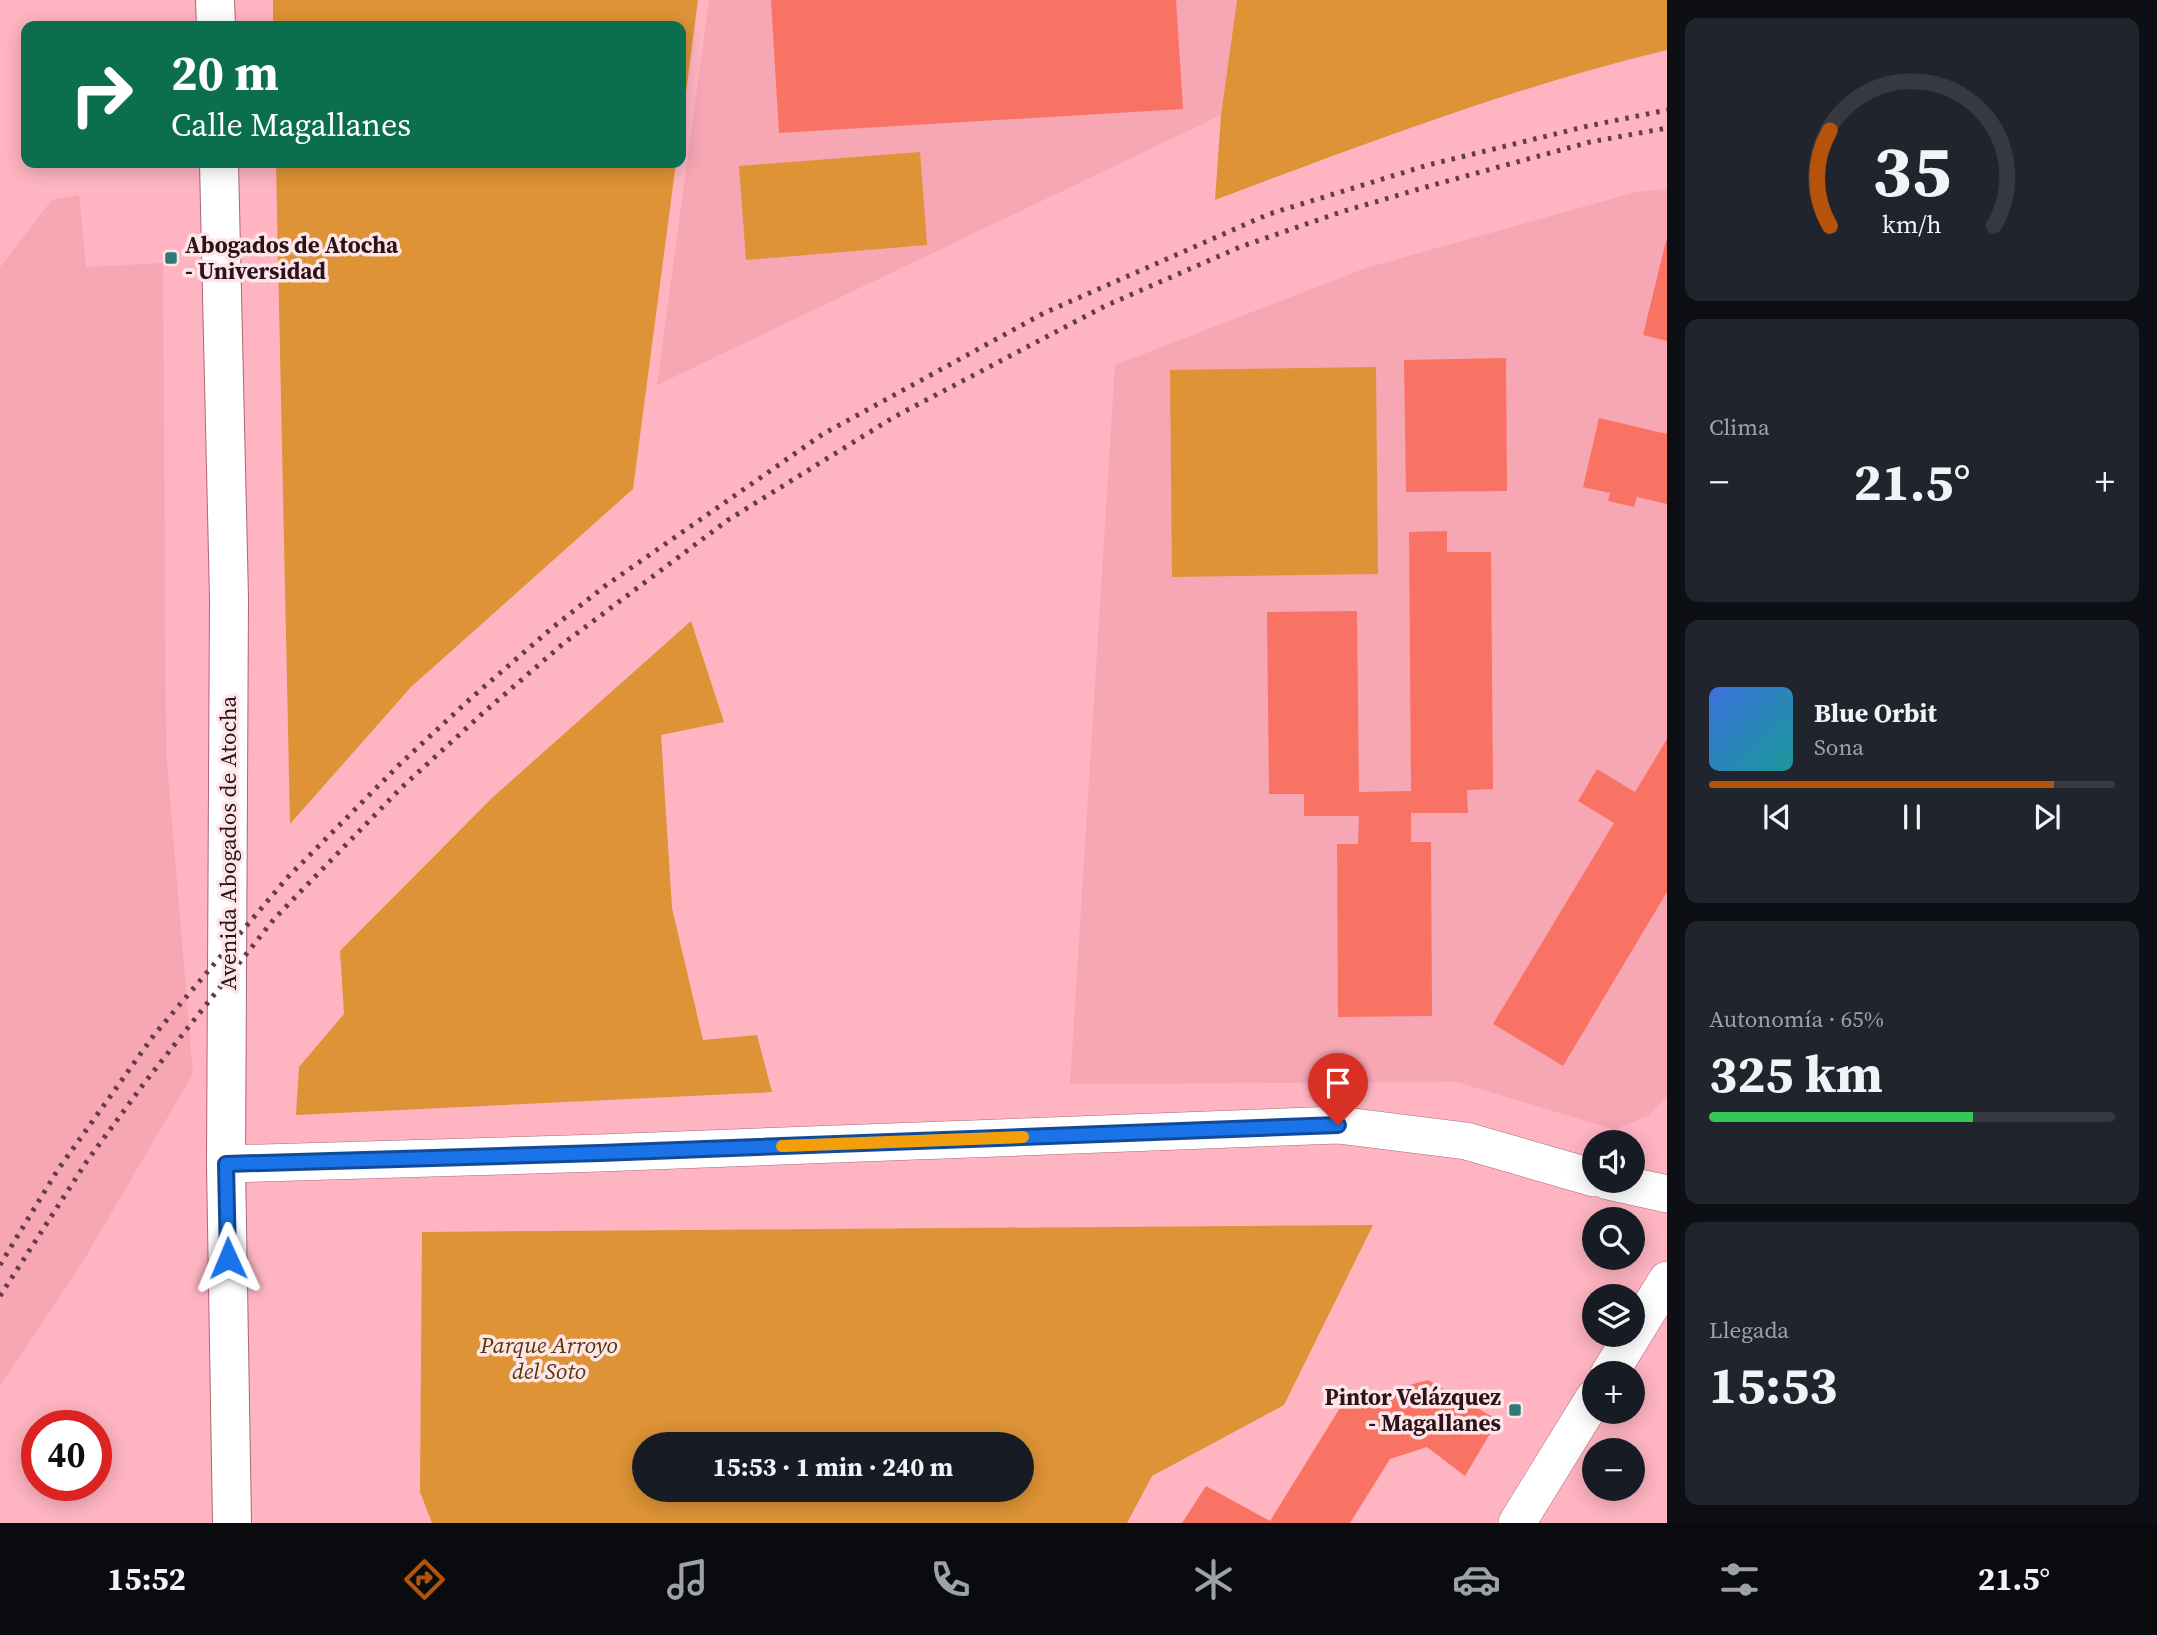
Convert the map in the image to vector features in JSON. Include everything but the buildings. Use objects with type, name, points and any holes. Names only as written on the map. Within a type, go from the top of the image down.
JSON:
[{"type":"street","points":[[215,0],[216,21]]},
{"type":"street","name":"Avenida Abogados de Atocha","points":[[219,168],[229,599],[226,1164],[232,1523]]},
{"type":"street","points":[[226,1164],[600,1153],[1338,1125],[1466,1141],[1582,1175]]},
{"type":"street","points":[[1645,1189],[1667,1194]]},
{"type":"street","points":[[1617,1361],[1667,1280]]},
{"type":"street","points":[[1517,1523],[1582,1417]]},
{"type":"shaded area","points":[[709,0],[1237,0],[1221,115],[657,385]]},
{"type":"shaded area","points":[[1667,189],[1667,1096],[1649,1115],[1615,1130],[1457,1082],[1070,1084],[1115,365],[1366,268],[1636,192]]},
{"type":"shaded area","points":[[79,195],[86,267],[163,263],[166,749],[193,1074],[82,1263],[0,1386],[0,267],[52,200]]},
{"type":"green space","points":[[273,0],[698,0],[686,92],[686,21],[273,21]]},
{"type":"green space","points":[[1237,0],[1667,0],[1667,50],[1496,99],[1215,200],[1221,115]]},
{"type":"green space","points":[[920,152],[927,245],[746,260],[739,166]]},
{"type":"green space","points":[[276,168],[675,168],[633,489],[411,687],[290,824]]},
{"type":"green space","points":[[1376,367],[1378,574],[1172,577],[1170,370]]},
{"type":"green space","points":[[691,621],[724,722],[661,735],[672,908],[703,1040],[757,1035],[772,1092],[296,1115],[299,1067],[344,1014],[340,951],[493,797]]},
{"type":"green space","name":"Parque Arroyo del Soto","points":[[1373,1225],[1284,1405],[1152,1476],[1127,1523],[432,1523],[420,1492],[422,1232]]},
{"type":"railway","points":[[0,1265],[57,1171],[154,1035],[287,878],[400,764],[552,628],[605,586],[823,434],[1044,313],[1269,214],[1428,165],[1588,126],[1667,110]]},
{"type":"railway","points":[[0,1296],[87,1161],[145,1082],[274,919],[401,788],[483,713],[564,643],[728,520],[894,417],[1105,306],[1240,247],[1341,212],[1433,185],[1590,142],[1667,128]]},
{"type":"slow traffic","points":[[782,1146],[1023,1137]]},
{"type":"place","name":"Abogados de Atocha - Universidad","points":[[171,258]]},
{"type":"place","name":"Pintor Velázquez - Magallanes","points":[[1515,1410]]},
{"type":"route","points":[[228,1258],[226,1164],[600,1153],[1338,1125]]}]
